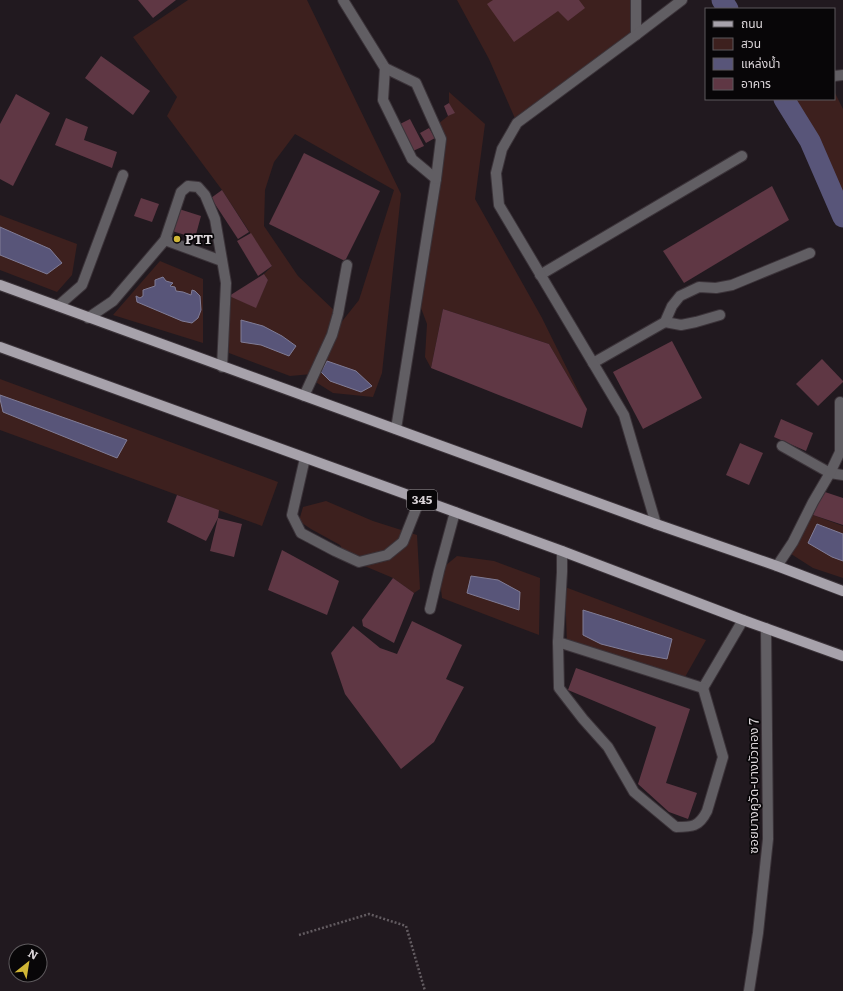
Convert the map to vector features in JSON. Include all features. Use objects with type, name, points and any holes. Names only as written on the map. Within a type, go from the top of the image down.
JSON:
[{"type":"main road","points":[[0,285],[843,591]]},
{"type":"main road","name":"345","points":[[0,347],[562,551],[742,620],[843,656]]},
{"type":"street","points":[[343,0],[385,68],[416,83],[441,139],[396,429]]},
{"type":"street","points":[[636,0],[636,36]]},
{"type":"street","points":[[656,524],[624,414],[499,206],[496,173],[502,149],[517,123],[636,36],[682,0]]},
{"type":"street","points":[[385,68],[383,100],[412,159],[436,179]]},
{"type":"street","points":[[540,275],[742,156]]},
{"type":"street","points":[[58,306],[82,285],[123,175]]},
{"type":"street","points":[[88,318],[113,301],[164,240],[182,192],[188,186],[198,188],[205,194],[215,219],[226,283],[222,366]]},
{"type":"street","points":[[164,240],[222,261]]},
{"type":"street","points":[[593,363],[665,322],[672,306],[680,296],[698,287],[716,288],[732,285],[810,253]]},
{"type":"street","points":[[304,396],[332,335],[338,314],[347,265]]},
{"type":"street","points":[[665,322],[681,325],[720,315]]},
{"type":"street","points":[[777,566],[793,542],[840,452],[840,402]]},
{"type":"street","points":[[782,446],[830,473],[843,475]]},
{"type":"street","points":[[305,458],[292,515],[301,533],[359,562],[387,555],[403,542],[420,500]]},
{"type":"street","points":[[430,609],[455,512]]},
{"type":"street","points":[[562,551],[558,630],[559,688],[583,719],[608,747],[634,792],[676,827],[690,827],[698,824],[707,811],[723,757],[703,688],[742,620]]},
{"type":"street","name":"ซอยบางคูวัด-บางบัวทอง 7","points":[[749,991],[758,933],[768,839],[766,628]]},
{"type":"street","points":[[558,642],[703,688]]},
{"type":"path","points":[[299,935],[369,914],[406,926],[425,991]]},
{"type":"green space","points":[[188,0],[307,0],[401,194],[382,373],[373,397],[333,393],[311,379],[312,374],[290,376],[229,353],[229,296],[256,307],[268,280],[264,274],[272,266],[222,190],[167,116],[177,97],[133,37]],"holes":[[[295,134],[394,190],[359,300],[332,334],[338,314],[298,276],[264,226],[265,190],[274,162]]]},
{"type":"green space","points":[[457,0],[636,0],[636,35],[517,123],[489,59]]},
{"type":"green space","points":[[449,92],[485,124],[475,199],[542,318],[587,409],[549,344],[443,309],[431,368],[425,357],[427,324],[421,308],[428,228],[442,171],[438,124],[454,113],[449,103]]},
{"type":"green space","points":[[835,93],[843,109],[843,214],[810,141],[786,102],[787,100],[835,100]]},
{"type":"green space","points":[[0,215],[77,244],[72,275],[57,292],[0,270]]},
{"type":"green space","points":[[160,261],[203,279],[203,343],[113,315]]},
{"type":"green space","points":[[0,379],[278,482],[262,526],[0,430]]},
{"type":"green space","points":[[326,501],[373,521],[417,535],[420,589],[414,593],[393,578],[348,559],[340,545],[299,521],[303,507]]},
{"type":"green space","points":[[806,511],[843,526],[843,578],[813,568],[788,552]]},
{"type":"green space","points":[[457,556],[494,561],[540,578],[539,635],[442,598],[439,571]]},
{"type":"green space","points":[[565,587],[706,640],[681,684],[567,645]]},
{"type":"water","points":[[0,227],[50,249],[62,263],[47,274],[0,255]]},
{"type":"water","points":[[163,277],[166,281],[173,283],[170,286],[175,287],[176,291],[191,295],[192,290],[200,296],[201,310],[198,318],[192,323],[182,321],[137,302],[136,296],[140,298],[143,296],[143,290],[155,286],[155,280]]},
{"type":"water","points":[[241,320],[263,326],[282,336],[296,346],[289,356],[261,345],[241,342]]},
{"type":"water","points":[[327,361],[356,371],[372,386],[361,392],[330,381],[321,372]]},
{"type":"water","points":[[0,395],[127,440],[117,458],[3,412]]},
{"type":"water","points":[[817,524],[843,534],[843,561],[832,557],[808,543]]},
{"type":"water","points":[[471,576],[498,580],[520,592],[519,610],[467,593]]},
{"type":"water","points":[[583,610],[672,639],[667,659],[601,644],[583,635]]},
{"type":"building","points":[[138,0],[176,0],[153,18]]},
{"type":"building","points":[[493,0],[579,0],[585,8],[568,21],[558,11],[514,42],[487,4]]},
{"type":"building","points":[[101,56],[150,91],[133,115],[85,78]]},
{"type":"building","points":[[16,94],[50,113],[13,186],[0,179],[0,124]]},
{"type":"building","points":[[449,103],[455,113],[448,116],[444,106]]},
{"type":"building","points":[[66,118],[88,127],[84,140],[117,152],[112,168],[55,145]]},
{"type":"building","points":[[410,119],[424,146],[413,151],[400,124]]},
{"type":"building","points":[[429,128],[435,138],[426,143],[420,133]]},
{"type":"building","points":[[304,153],[380,191],[345,261],[269,224]]},
{"type":"building","points":[[772,186],[789,220],[684,283],[663,251]]},
{"type":"building","points":[[222,190],[249,232],[238,239],[211,198]]},
{"type":"building","points":[[141,198],[159,204],[152,222],[134,216]]},
{"type":"building","points":[[179,209],[201,216],[195,238],[172,231]]},
{"type":"building","points":[[251,233],[272,266],[258,276],[237,241]]},
{"type":"building","points":[[264,274],[268,280],[256,308],[229,296]]},
{"type":"building","points":[[443,309],[549,344],[587,409],[582,428],[431,368]]},
{"type":"building","points":[[672,341],[702,398],[643,429],[613,372]]},
{"type":"building","points":[[822,359],[843,382],[818,406],[796,384]]},
{"type":"building","points":[[781,419],[813,433],[806,451],[774,437]]},
{"type":"building","points":[[740,443],[763,453],[749,485],[726,475]]},
{"type":"building","points":[[822,491],[843,498],[843,525],[813,515]]},
{"type":"building","points":[[177,495],[219,510],[218,518],[206,541],[167,522]]},
{"type":"building","points":[[218,518],[242,524],[234,557],[210,551]]},
{"type":"building","points":[[282,550],[339,581],[327,615],[268,590]]},
{"type":"building","points":[[393,578],[414,593],[394,643],[363,626],[362,620]]},
{"type":"building","points":[[412,621],[462,645],[446,679],[464,687],[434,742],[401,769],[345,694],[331,653],[353,626],[380,648],[397,654]]},
{"type":"building","points":[[576,668],[690,709],[666,783],[697,793],[688,819],[669,812],[638,784],[656,727],[568,690]]},
{"type":"waterway","points":[[722,0],[727,8]]},
{"type":"waterway","points":[[785,100],[810,141],[843,217]]},
{"type":"place","name":"PTT","points":[[177,239]]}]
